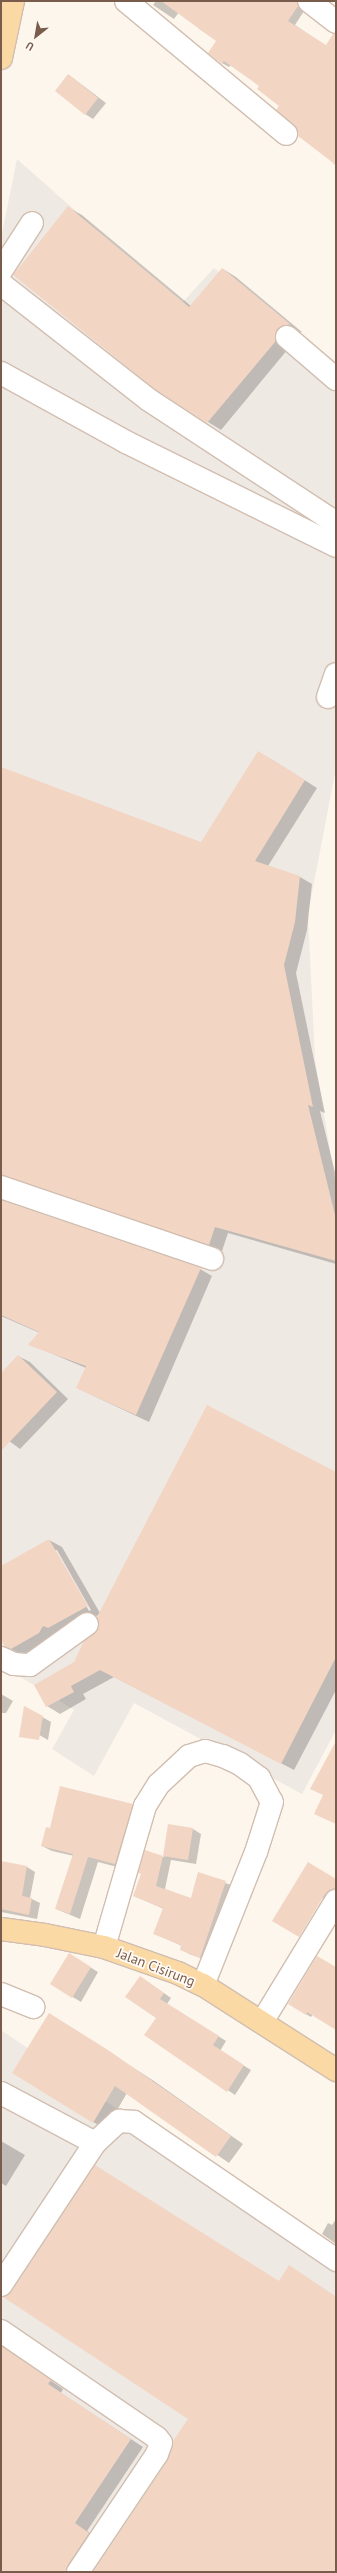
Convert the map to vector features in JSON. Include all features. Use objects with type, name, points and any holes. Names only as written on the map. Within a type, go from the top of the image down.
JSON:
[{"type":"main road","points":[[1,58],[13,1]]},
{"type":"main road","name":"Jalan Cisirung","points":[[1,1928],[104,1947],[178,1973],[203,1985],[336,2070]]},
{"type":"street","points":[[126,1],[286,134]]},
{"type":"street","points":[[309,1],[336,22]]},
{"type":"street","points":[[1,271],[32,223]]},
{"type":"street","points":[[1,284],[149,400],[336,523]]},
{"type":"street","points":[[287,337],[336,379]]},
{"type":"street","points":[[1,373],[126,442],[336,546]]},
{"type":"street","points":[[328,697],[336,674]]},
{"type":"street","points":[[1,1187],[212,1259]]},
{"type":"street","points":[[1,1658],[14,1664],[30,1665],[87,1624]]},
{"type":"street","points":[[104,1947],[145,1806],[159,1784],[189,1756],[205,1751],[223,1756],[245,1767],[259,1778],[272,1802],[256,1852],[203,1985]]},
{"type":"street","points":[[262,2022],[336,1901]]},
{"type":"street","points":[[1,1994],[33,2007]]},
{"type":"street","points":[[1,2093],[95,2143]]},
{"type":"street","points":[[1,2286],[95,2143],[119,2121],[134,2122],[336,2260]]},
{"type":"street","points":[[1,2331],[157,2438],[161,2443],[157,2454],[78,2572]]},
{"type":"shaded area","points":[[17,159],[181,304],[214,268],[336,362],[336,768],[308,914],[315,1059],[336,1187],[336,1730],[302,1794],[134,1703],[94,1776],[52,1749],[74,1710],[1,1665],[1,238]]},
{"type":"shaded area","points":[[1,2030],[336,2258],[336,2572],[1,2572]]},
{"type":"building","points":[[161,1],[297,1],[298,6],[288,21],[326,45],[333,34],[336,34],[336,165],[298,136],[294,125],[276,110],[279,106],[257,89],[259,86],[224,61],[222,64],[208,53],[216,41]]},
{"type":"building","points":[[68,74],[98,98],[85,115],[55,91]]},
{"type":"building","points":[[68,206],[189,307],[222,268],[290,324],[277,329],[275,342],[207,423],[156,390],[13,275]]},
{"type":"building","points":[[258,751],[305,780],[255,861],[300,876],[295,922],[284,965],[313,1107],[308,1105],[336,1219],[336,1261],[215,1227],[209,1245],[1,1175],[1,767],[201,842]]},
{"type":"building","points":[[1,1200],[201,1268],[136,1415],[76,1388],[86,1366],[28,1345],[39,1332],[1,1315]]},
{"type":"building","points":[[18,1355],[57,1392],[1,1451],[1,1373]]},
{"type":"building","points":[[207,1405],[336,1472],[336,1657],[281,1764],[100,1670],[71,1686],[74,1692],[46,1707],[34,1685],[74,1662],[84,1641],[98,1629],[97,1617]]},
{"type":"building","points":[[49,1539],[88,1606],[48,1628],[43,1626],[39,1633],[11,1649],[5,1646],[1,1640],[1,1566]]},
{"type":"building","points":[[24,1706],[43,1716],[39,1740],[19,1737]]},
{"type":"building","points":[[336,1741],[336,1824],[314,1814],[323,1795],[310,1789]]},
{"type":"building","points":[[60,1786],[133,1804],[115,1864],[88,1857],[70,1914],[55,1909],[73,1854],[41,1846],[46,1827],[50,1828]]},
{"type":"building","points":[[168,1824],[193,1828],[188,1860],[163,1856]]},
{"type":"building","points":[[145,1850],[163,1856],[156,1886],[191,1898],[198,1872],[226,1881],[200,1958],[180,1950],[181,1945],[153,1934],[163,1908],[133,1896],[141,1874],[138,1873]]},
{"type":"building","points":[[1,1861],[27,1866],[22,1896],[32,1898],[29,1915],[1,1909]]},
{"type":"building","points":[[308,1862],[336,1879],[336,1889],[325,1894],[299,1937],[272,1921]]},
{"type":"building","points":[[69,1953],[91,1967],[72,1998],[50,1984]]},
{"type":"building","points":[[317,1956],[336,1967],[336,2030],[307,2012],[306,2015],[288,2004]]},
{"type":"building","points":[[140,1976],[164,1993],[160,1999],[219,2036],[213,2045],[244,2065],[227,2092],[144,2035],[156,2018],[125,1997]]},
{"type":"building","points":[[49,2013],[108,2050],[231,2136],[216,2157],[115,2086],[93,2123],[12,2073]]},
{"type":"building","points":[[95,2165],[279,2281],[289,2265],[336,2297],[336,2572],[93,2572],[167,2461],[173,2441],[188,2419],[3,2297],[11,2292]]},
{"type":"building","points":[[1,2346],[51,2380],[48,2384],[131,2439],[75,2523],[89,2533],[68,2565],[66,2572],[1,2572]]}]
